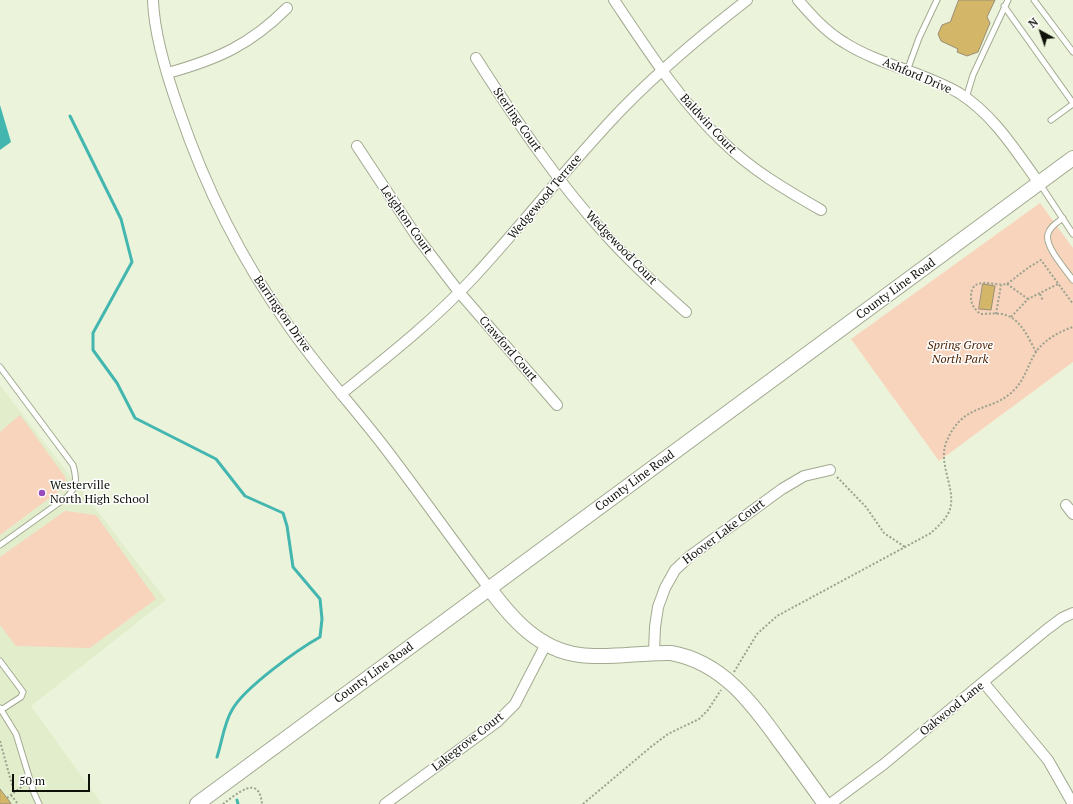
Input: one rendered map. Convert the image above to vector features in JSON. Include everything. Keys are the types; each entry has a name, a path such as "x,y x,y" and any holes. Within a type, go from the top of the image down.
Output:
{"main road":[{"name":"County Line Road","path":"197,804 1073,158"},
{"path":"489,588 514,620 546,644 561,650 579,655 654,652 682,655 703,663 728,681 754,706 825,804"}],"street":[{"name":"Barrington Drive","path":"152,0 168,73 195,155 217,205 235,240 280,314 383,445 489,588"},
{"name":"Baldwin Court","path":"614,0 662,70 700,118 723,143 763,176 821,210"},
{"name":"Wedgewood Terrace","path":"342,394 413,335 459,292 511,237 623,108 662,70 709,29 747,0"},
{"name":"Ashford Drive","path":"798,0 827,31 845,44 938,83 966,98 995,123 1039,183"},
{"path":"168,73 204,63 229,52 264,28 287,8"},
{"name":"Sterling Court","path":"476,58 529,138 561,180"},
{"name":"Leighton Court","path":"357,146 417,237 459,292"},
{"name":"Wedgewood Court","path":"561,180 619,248 686,312"},
{"name":"Crawford Court","path":"459,292 557,405"},
{"name":"Hoover Lake Court","path":"654,652 654,627 658,607 664,588 675,570 690,556 782,489 804,476 830,470"},
{"path":"1066,505 1073,514"},
{"name":"Oakwood Lane","path":"830,804 884,764 984,683 1046,630 1062,618 1073,613"},
{"name":"Lakegrove Court","path":"386,804 498,722 511,708 525,688 546,644"},
{"path":"984,683 1048,760 1073,804"}],"lane":[{"path":"907,71 918,38 937,0"},
{"path":"966,98 973,75 1008,0"},
{"path":"1034,0 1073,52"},
{"path":"1004,6 1073,104 1051,120"},
{"path":"1039,183 1064,218 1073,234"},
{"path":"1064,218 1052,226 1048,234 1048,245 1073,280"},
{"path":"0,367 73,465 76,477 73,491 67,497 0,545"},
{"path":"0,661 23,692 21,697 1,709 16,734 30,781 39,804"}],"path":[{"path":"1036,352 1022,327 1010,317 996,314 980,314 974,309 971,295 974,287 980,283 989,282 1001,285 1007,284 1029,267 1041,260 1073,304"},
{"path":"1007,284 1028,299"},
{"path":"1010,317 1028,299 1058,284"},
{"path":"996,314 1001,285"},
{"path":"1040,294 1043,301"},
{"path":"583,804 652,746 668,734 698,719 708,710 758,634 777,616 931,533 943,521 950,510 950,488 944,461 945,445 956,423 972,411 1004,398 1015,390 1036,352 1046,341 1073,327"},
{"path":"830,470 866,507 884,533 905,547"},
{"path":"0,741 14,792"},
{"path":"7,798 30,781"},
{"path":"224,804 245,788 250,787 255,788 259,793 262,804"},
{"path":"11,795 18,804"}],"shaded area":[{"name":"Westerville North High School","path":"0,385 166,600 31,706 102,804 0,804"}],"green space":[{"name":"Spring Grove North Park","path":"1040,203 1073,248 1073,362 939,461 851,339"},
{"path":"20,415 66,478 63,488 0,535 0,432"},
{"path":"65,511 96,515 156,599 90,648 16,646 0,625 0,557"}],"water":[{"path":"0,105 11,142 0,150"}],"building":[{"path":"959,0 995,0 987,17 990,23 978,52 967,56 957,52 958,49 941,41 938,34 942,25 950,22"},
{"path":"983,284 995,286 991,310 979,309"},
{"path":"0,789 10,802 11,804 0,804"}],"waterway":[{"path":"70,116 121,219 132,262 93,333 93,350 117,383 135,418 216,459 245,496 283,513 287,526 293,567 320,599 322,619 320,637 272,670 238,701 229,715 217,757"},
{"path":"237,800 238,804"}],"place":[{"name":"Westerville North High School","path":"42,493"}]}
